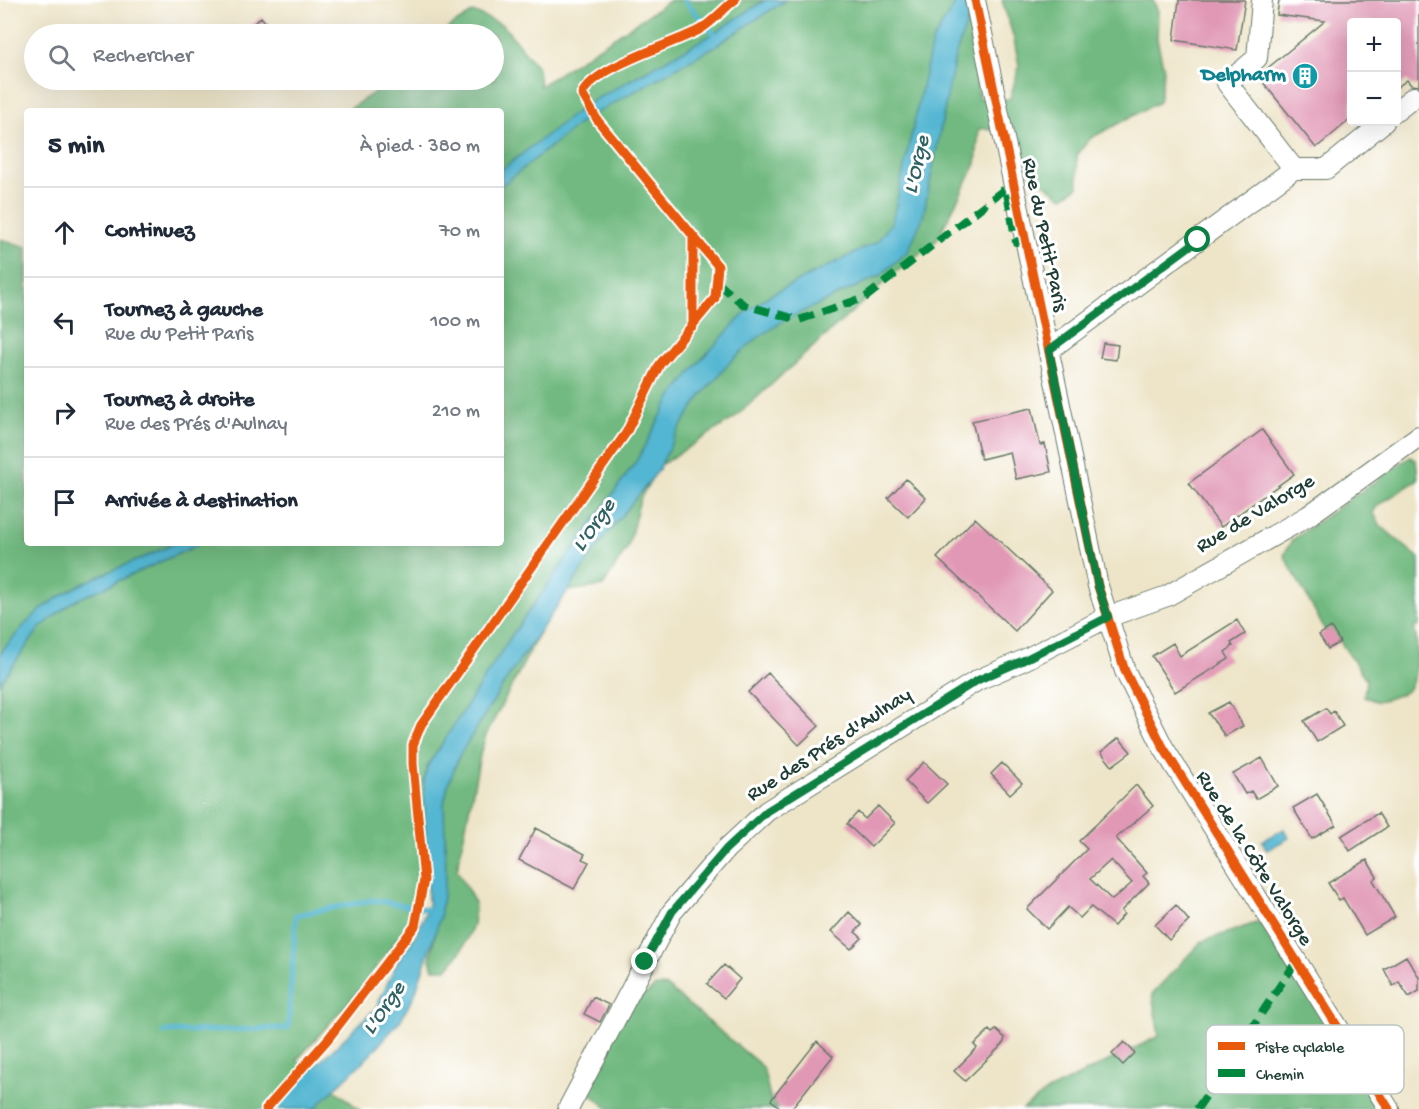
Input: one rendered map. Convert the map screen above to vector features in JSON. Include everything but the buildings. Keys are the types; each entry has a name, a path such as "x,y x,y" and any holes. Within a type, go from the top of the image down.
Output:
{"street":[{"path":"1262,0 1257,58 1227,82 1294,169"},
{"name":"Rue du Petit Paris","path":"975,1 1098,586 1108,617"},
{"path":"1401,107 1414,97"},
{"path":"1049,350 1294,169 1326,168 1379,126"},
{"name":"Rue de Valorge","path":"1108,617 1167,596 1308,516 1419,436"},
{"name":"Rue des Prés d'Aulnay","path":"568,1109 672,912 726,849 761,817 978,680 1024,660 1108,617"},
{"name":"Rue de la Côte Valorge","path":"1108,617 1135,694 1174,766 1336,1025"},
{"name":"Rue de la Côte Valorge","path":"1380,1094 1389,1109"}],"green space":[{"path":"671,0 963,0 967,7 979,99 1010,99 1019,66 1014,39 1002,0 1153,0 1158,11 1157,39 1164,70 1159,102 1091,138 1077,154 1078,187 1063,197 1014,162 997,131 979,128 976,164 936,241 895,273 733,419 659,466 640,499 628,547 603,586 561,592 486,735 481,751 457,870 475,903 473,926 461,951 447,969 433,969 430,960 440,908 430,889 417,885 408,924 360,989 297,1060 359,1109 0,1109 0,239 24,246 24,546 504,546 504,108 351,108 378,90 504,90 504,26 538,68 540,86"},
{"path":"473,12 501,24 454,24"},
{"path":"1410,457 1416,460 1418,480 1378,505 1373,512 1381,526 1419,558 1419,627 1414,627 1417,643 1416,668 1408,690 1377,702 1364,696 1366,679 1339,640 1328,636 1284,555 1292,540"},
{"path":"1259,922 1292,966 1329,1025 1206,1025 1206,1094 1372,1094 1381,1109 1023,1109 1046,1092 1159,1036 1152,994 1201,942"},
{"path":"656,986 666,986 763,1067 770,1097 779,1109 609,1109 586,1090 628,1008"}],"water":[{"path":"765,0 786,0 717,45 585,119 504,184 504,168 587,104 714,33"},
{"name":"L'Orge","path":"957,0 972,0 973,5 955,57 923,217 908,251 881,275 783,321 756,339 731,361 701,396 677,432 658,471 606,535 505,682 459,756 448,785 444,804 446,874 440,918 415,994 400,1021 370,1055 314,1109 271,1109 375,1009 398,961 417,933 428,906 424,782 427,767 514,632 637,460 670,399 699,362 745,313 770,295 877,242 892,222 932,42"},
{"path":"168,546 195,546 72,602 40,628 0,683 2,651 31,618 49,603 69,591"},
{"path":"1284,829 1289,838 1267,850 1262,841"}],"waterway":[{"path":"684,0 717,37"},
{"path":"163,1032 288,1028 296,915 373,900 431,910"}],"marked path":[{"path":"718,283 744,305 799,320 866,297 1006,188 1016,242 1025,238"},
{"path":"1254,1025 1296,962"},
{"path":"1197,1109 1207,1094"}],"cycle path":[{"path":"266,1109 328,1039 415,926 424,880 413,764 413,745 421,725 626,433 660,364 715,298 718,266 598,121 582,94 589,84 617,66 704,27 735,0"},
{"path":"975,0 1098,586 1125,671 1163,747 1337,1025"},
{"path":"693,236 693,326"},
{"path":"1380,1094 1389,1109"}],"place":[{"name":"Delpharm","path":"1305,76"}],"route":[{"path":"645,962 672,912 726,849 767,811 978,680 1024,660 1108,617 1098,586 1049,350 1198,240"}]}
